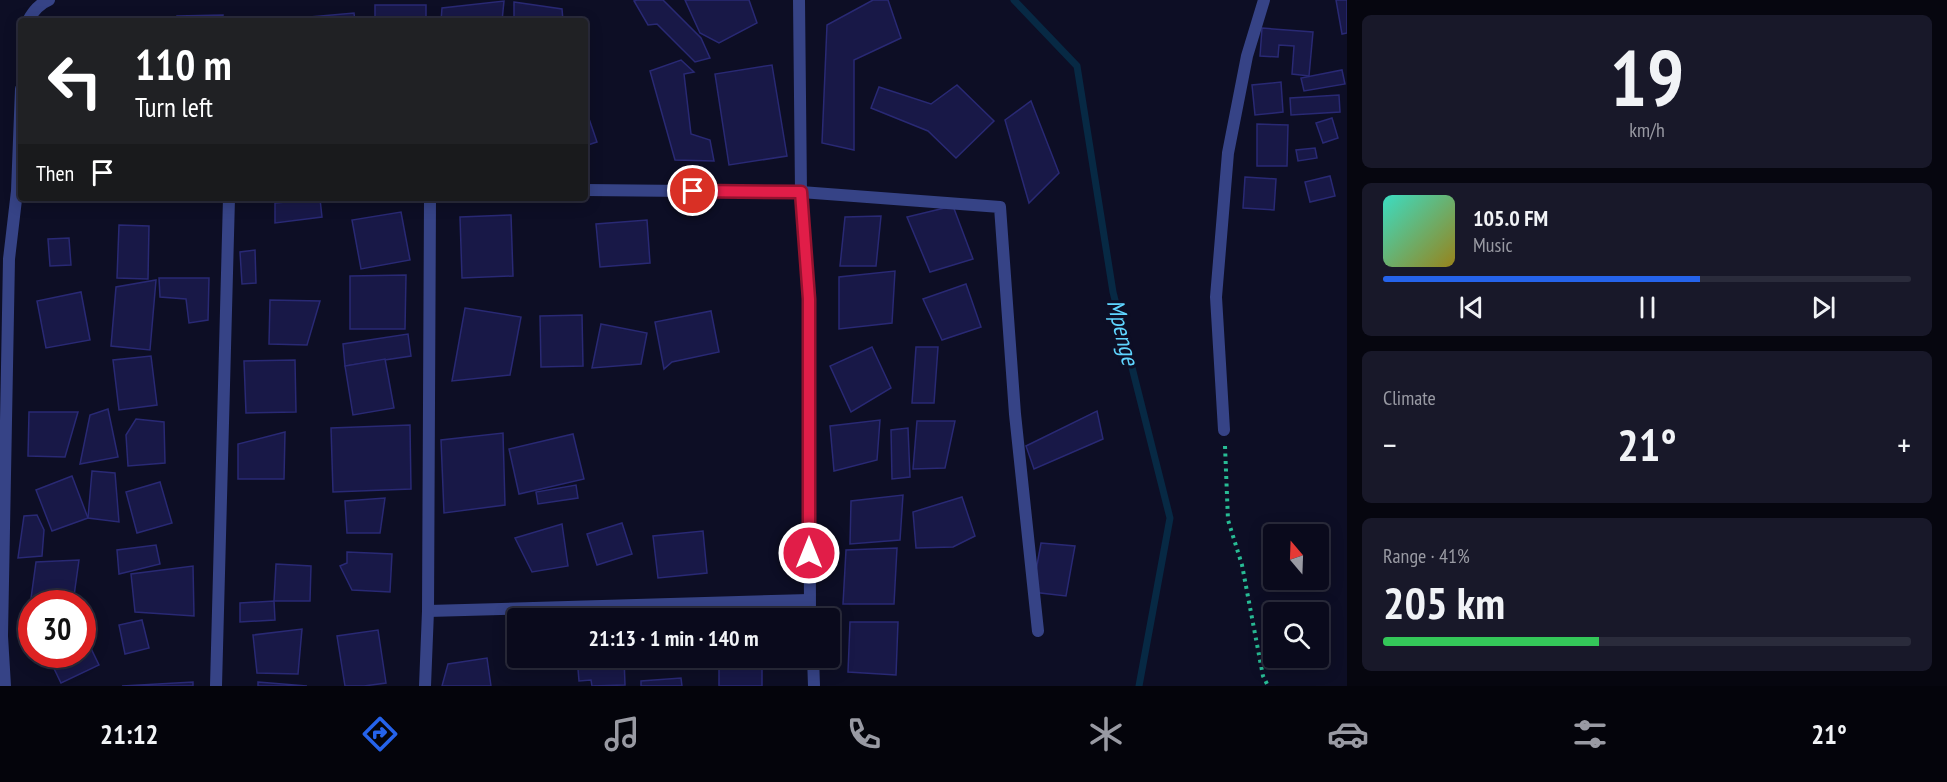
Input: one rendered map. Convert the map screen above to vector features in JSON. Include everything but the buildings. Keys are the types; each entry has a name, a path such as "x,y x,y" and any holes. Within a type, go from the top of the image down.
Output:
{"street":[{"path":"30,18 43,2 49,0"},
{"path":"799,0 801,192 809,299 809,608"},
{"path":"1224,430 1216,297 1228,153 1247,56 1264,0"},
{"path":"588,190 801,192 1000,207 1015,414 1038,631"},
{"path":"5,686 2,636 3,412 9,259 18,198"},
{"path":"216,686 229,201"},
{"path":"425,686 428,611 430,201"},
{"path":"428,611 809,600"},
{"path":"813,668 814,686"}],"path":[{"path":"1224,430 1228,520 1242,565 1263,676 1268,686"}],"waterway":[{"name":"Mpenge","path":"1014,0 1077,66 1113,292 1170,518 1139,686"}],"route":[{"path":"693,191 801,192 809,299 809,553"}]}
